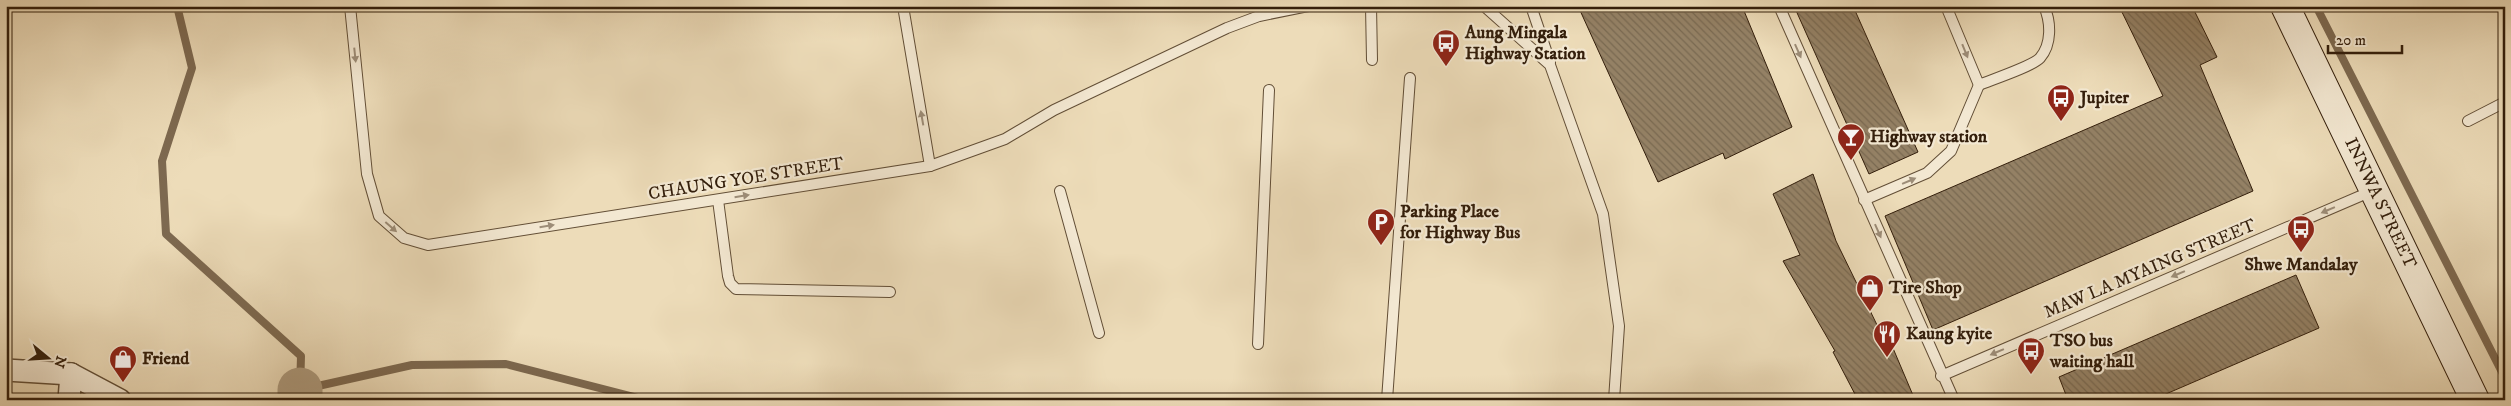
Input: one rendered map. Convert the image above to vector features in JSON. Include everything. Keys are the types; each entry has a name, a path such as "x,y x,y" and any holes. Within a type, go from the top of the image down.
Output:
{"street":[{"name":"INNWA STREET","path":"2285,6 2372,191 2475,400"},
{"path":"6,370 71,374 120,400"},
{"path":"69,400 71,374"}],"lane":[{"name":"CHAUNG YOE STREET","path":"350,6 367,174 378,216 404,238 428,245 930,166 1006,139 1054,110 1227,28 1259,16 1308,6"},
{"path":"903,6 930,166"},
{"path":"1372,6 1372,60"},
{"path":"1484,6 1550,65"},
{"path":"1532,6 1550,65 1603,214 1619,326 1614,400"},
{"path":"1778,6 1941,376 1954,400"},
{"path":"1946,6 1979,85"},
{"path":"1864,200 1927,173 1951,151 1979,85 2039,60 2047,47 2049,18 2044,6"},
{"path":"1387,400 1410,78"},
{"path":"1258,344 1269,90"},
{"path":"2468,120 2505,102"},
{"path":"1060,191 1099,333"},
{"name":"MAW LA MYAING STREET","path":"1941,376 2372,191"},
{"path":"718,200 728,276 730,283 736,289 890,292"}],"building":[{"path":"1578,6 1742,6 1792,127 1725,159 1723,153 1658,182"},
{"path":"1794,6 1853,6 1918,152 1869,174"},
{"path":"2119,6 2192,6 2217,57 2200,65 2253,191 1933,330 1885,216 2163,96"},
{"path":"1813,174 1836,241 1879,329 1884,327 1915,400 1858,400 1833,352 1835,351 1783,261 1800,255 1773,194"},
{"path":"2296,275 2319,328 2152,400 2068,400 2059,377"}],"waterway":[{"path":"177,6 192,68 162,161 166,234 301,356 300,390 412,365 506,364 646,400"},
{"path":"2316,6 2505,378"},
{"path":"300,390 300,400"}],"place":[{"name":"Aung Mingala Highway Station","path":"1446,67"},
{"name":"Jupiter","path":"2061,122"},
{"name":"Highway station","path":"1851,161"},
{"name":"Parking Place for Highway Bus","path":"1381,246"},
{"name":"Shwe Mandalay","path":"2301,253"},
{"name":"Tire Shop","path":"1870,312"},
{"name":"Kaung kyite","path":"1887,358"},
{"name":"TSO bus waiting hall","path":"2031,375"},
{"name":"Friend","path":"123,383"}]}
